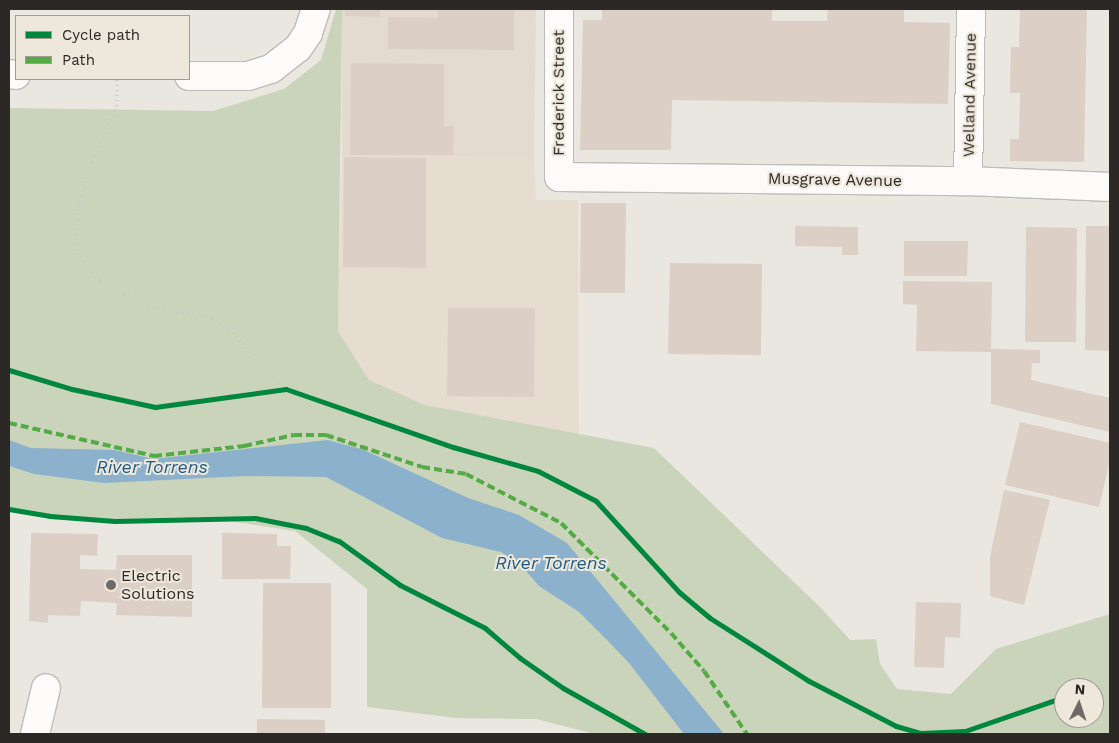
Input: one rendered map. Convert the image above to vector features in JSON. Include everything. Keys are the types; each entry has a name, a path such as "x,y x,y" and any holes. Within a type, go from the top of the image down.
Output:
{"street":[{"path":"190,76 248,76 271,69 301,44 316,9"},
{"name":"Frederick Street","path":"559,9 559,177"},
{"name":"Welland Avenue","path":"968,181 971,9"},
{"name":"Musgrave Avenue","path":"559,177 968,181 1110,187"},
{"path":"35,734 46,688"}],"path":[{"path":"117,80 116,106 92,162 79,204 76,253 101,281 148,306 206,315 229,329 286,389"},
{"path":"277,390 286,389 296,392"}],"shaded area":[{"path":"342,9 536,9 534,157 342,156"},
{"path":"342,156 534,157 536,200 578,200 579,437 425,405 369,380 338,331"}],"green space":[{"path":"336,9 342,9 338,331 369,380 425,405 654,448 821,608 850,640 876,639 880,664 897,689 951,694 996,649 1110,614 1110,734 595,734 536,719 456,718 367,707 367,589 295,531 224,520 66,520 9,512 9,108 213,111 284,89 321,60"}],"water":[{"name":"River Torrens","path":"9,440 31,448 115,450 153,459 328,440 364,450 468,498 519,515 567,543 724,734 684,734 629,663 579,612 539,586 521,565 501,552 442,538 326,477 246,476 104,483 34,474 9,466"}],"building":[{"path":"345,9 380,9 380,17 345,16"},
{"path":"438,9 514,9 514,50 388,49 388,17 438,18"},
{"path":"602,9 772,9 772,21 827,21 828,9 904,9 904,22 950,23 948,104 672,100 671,150 580,150 583,20 602,20"},
{"path":"1020,9 1087,9 1084,162 1010,161 1010,139 1019,139 1020,93 1010,93 1011,47 1019,47"},
{"path":"351,63 444,64 444,126 454,126 453,155 350,155"},
{"path":"344,157 426,158 426,268 343,267"},
{"path":"581,203 626,203 625,293 580,293"},
{"path":"795,226 858,227 858,255 842,255 842,247 795,246"},
{"path":"1086,226 1110,226 1110,351 1085,350"},
{"path":"1026,227 1077,228 1076,342 1025,342"},
{"path":"904,241 968,241 967,276 904,276"},
{"path":"670,263 762,264 761,355 668,354"},
{"path":"903,281 992,282 991,349 1040,350 1040,363 1032,363 1031,380 1110,398 1110,432 991,404 991,352 916,351 917,305 903,304"},
{"path":"448,308 535,308 534,397 447,396"},
{"path":"1020,422 1110,443 1110,460 1099,507 1005,485"},
{"path":"1004,490 1050,500 1024,605 990,596 990,557"},
{"name":"Electric Solutions","path":"31,533 98,534 97,556 80,555 80,569 116,570 117,555 192,555 192,617 116,615 117,603 81,601 80,616 48,615 48,623 29,621"},
{"path":"222,533 277,534 277,546 291,546 290,579 222,579"},
{"path":"263,583 331,583 331,708 262,708"},
{"path":"916,602 961,603 960,638 945,637 944,668 914,667"},
{"path":"257,719 325,720 325,734 257,734"}],"marked path":[{"path":"9,423 154,456 244,446 294,435 326,435 422,467 466,474 561,523 671,633 704,671 747,734"}],"cycle path":[{"path":"9,370 72,389 155,407 286,389 453,447 538,471 596,501 679,592 710,618 809,681 896,726 921,733 965,731 1054,700"},
{"path":"9,509 50,516 115,521 255,518 306,528 339,541 400,585 485,628 520,658 563,688 645,734"}],"place":[{"name":"Electric Solutions","path":"111,585"}]}
